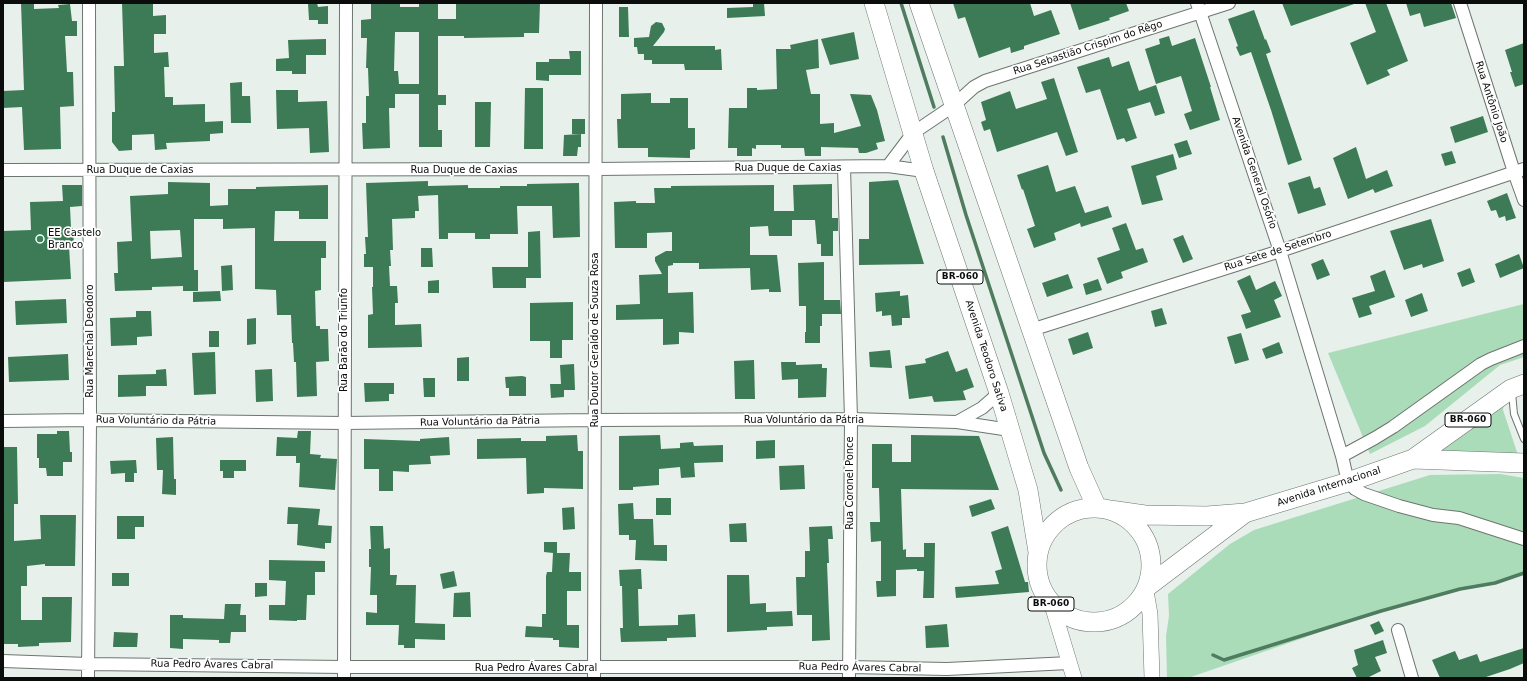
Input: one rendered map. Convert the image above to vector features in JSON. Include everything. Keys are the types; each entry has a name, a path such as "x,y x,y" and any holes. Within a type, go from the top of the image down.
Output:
{"main road":[{"name":"Avenida Teodoro Sativa","path":"874,3 924,171 999,393 1028,490 1038,552"},
{"path":"919,3 953,106 1079,468 1104,509"},
{"name":"Avenida Internacional","path":"1104,509 1152,515 1207,516 1245,513 1348,482 1413,459 1518,387"},
{"name":"Avenida Internacional","path":"1413,459 1524,463"},
{"name":"BR-060","path":"1080,509 1104,509 1125,516 1137,527 1146,540 1151,556 1152,572 1147,589 1137,604 1124,614 1102,622 1095,623 1079,621 1064,615 1052,605 1044,594 1038,580 1036,566 1038,552 1044,537 1053,525 1066,515 1080,509"},
{"name":"Avenida Internacional","path":"1147,589 1245,513"}],"street":[{"name":"Rua Marechal Deodoro","path":"88,678 90,420 89,3"},
{"name":"Rua Barão do Triunfo","path":"344,672 344,170 346,3"},
{"name":"Rua Doutor Geraldo de Souza Rosa","path":"594,673 596,3"},
{"name":"Rua Sebastião Crispim do Rêgo","path":"888,166 913,133 953,106 974,87 985,81 1198,8 1229,3"},
{"name":"Rua Antônio João","path":"1460,3 1519,170 1524,200"},
{"name":"Avenida General Osório","path":"1198,8 1280,251 1342,456 1348,482"},
{"name":"Rua Duque de Caxias","path":"3,170 596,169 888,166 924,171"},
{"name":"Rua Coronel Ponce","path":"844,167 850,419 849,673"},
{"name":"Rua Sete de Setembro","path":"1031,330 1280,251 1519,170"},
{"path":"1342,456 1393,427 1480,364 1491,358 1524,346"},
{"path":"957,422 982,408 999,393"},
{"name":"Rua Voluntário da Pátria","path":"3,421 90,420 344,423 850,419 957,422 1010,430"},
{"path":"1348,482 1355,489 1364,494 1399,506 1434,515 1459,518 1524,539"},
{"path":"1147,589 1150,614 1152,678"},
{"path":"1052,605 1074,678"},
{"path":"1398,630 1412,678"},
{"name":"Rua Pedro Ávares Cabral","path":"3,661 344,672 947,674 1002,673 1069,663"}],"lane":[{"path":"1518,387 1514,414 1524,439"}],"green space":[{"path":"1524,304 1524,357 1500,365 1425,426 1370,454 1328,353"},
{"path":"1504,401 1503,410 1517,452 1521,458 1440,452"},
{"path":"1500,474 1524,478 1524,573 1495,583 1460,589 1381,611 1191,677 1167,678 1166,636 1169,616 1168,594 1230,544 1254,530 1430,475"}],"building":[{"path":"21,3 34,3 34,9 59,8 58,5 70,4 72,21 77,21 77,36 65,36 67,72 73,72 74,106 60,107 61,149 24,150 22,107 3,108 3,91 24,90"},
{"path":"122,3 153,3 153,16 166,15 166,34 154,34 154,53 168,52 169,67 164,67 165,97 173,97 173,105 205,104 205,122 223,121 223,133 210,134 210,141 166,143 167,149 155,150 154,134 132,135 132,150 119,151 112,142 112,112 115,112 114,66 124,66"},
{"path":"308,3 317,3 318,7 328,6 328,24 318,24 318,20 309,20"},
{"path":"371,3 400,3 400,7 419,7 419,3 438,3 438,19 456,19 456,3 540,3 539,33 524,33 524,37 464,38 464,36 438,36 438,95 446,95 446,105 438,105 438,130 442,130 442,147 419,147 419,94 395,94 395,108 389,108 390,148 363,149 362,123 366,123 366,96 369,96 368,68 366,68 367,38 361,38 361,20 371,19","holes":["395,32 419,32 419,84 399,84 398,71 394,71"]},
{"path":"753,3 764,3 765,16 727,18 727,8 753,7"},
{"path":"953,3 1030,3 1034,16 1051,10 1060,34 1024,46 1024,49 1011,53 1010,47 979,58 965,17 958,19"},
{"path":"1070,3 1126,3 1129,11 1109,18 1110,20 1079,30"},
{"path":"1282,3 1354,3 1354,4 1291,26"},
{"path":"1365,3 1386,3 1408,61 1387,70 1390,75 1367,85 1350,43 1376,32"},
{"path":"1406,3 1451,3 1456,18 1424,27 1420,13 1410,16"},
{"path":"619,7 628,7 629,37 619,37"},
{"path":"1254,10 1271,52 1266,54 1302,160 1288,165 1251,52 1240,56 1228,19"},
{"path":"656,22 662,23 665,29 653,46 715,46 715,50 721,49 722,70 685,70 684,64 652,64 652,60 644,60 644,54 638,54 637,47 634,47 634,38 649,37 651,26"},
{"path":"854,32 859,59 830,65 821,39"},
{"path":"1169,36 1172,46 1195,38 1220,120 1190,130 1184,114 1192,111 1181,76 1156,84 1145,49 1160,44 1159,39"},
{"path":"326,39 326,55 306,55 306,74 292,74 292,71 276,71 276,59 289,58 288,40"},
{"path":"818,39 819,68 806,70 811,94 820,94 820,124 834,123 834,133 861,126 850,94 871,95 877,110 885,141 876,143 878,149 866,153 859,153 858,148 821,147 821,156 805,156 804,148 781,148 781,145 756,145 756,149 752,148 752,156 737,156 737,148 728,148 729,108 747,108 747,88 757,88 757,90 777,89 776,49 791,49 790,45"},
{"path":"1524,43 1524,84 1515,87 1505,50"},
{"path":"569,51 581,51 581,75 549,75 549,81 536,80 536,62 549,62 549,59 570,59"},
{"path":"1109,57 1112,67 1129,61 1139,91 1156,85 1165,113 1155,116 1150,102 1127,109 1137,138 1126,142 1124,138 1117,140 1100,89 1086,93 1077,67"},
{"path":"1054,78 1078,152 1066,156 1057,132 997,152 990,129 984,131 981,122 986,120 981,102 1010,91 1016,109 1047,99 1041,82"},
{"path":"242,82 242,96 250,96 251,123 231,123 230,83"},
{"path":"525,88 543,88 543,149 524,149"},
{"path":"276,90 298,90 298,102 327,101 329,152 310,153 309,128 277,129"},
{"path":"651,93 651,103 670,103 670,98 688,98 688,128 695,128 695,149 690,150 690,158 648,157 648,148 618,148 617,119 621,119 621,94"},
{"path":"475,102 491,102 490,147 475,147"},
{"path":"1483,116 1488,132 1455,143 1450,127"},
{"path":"572,119 585,119 585,134 572,134"},
{"path":"581,134 581,147 578,147 577,156 563,156 564,135"},
{"path":"1187,140 1192,154 1179,158 1174,144"},
{"path":"1356,147 1366,179 1387,170 1393,186 1375,193 1373,189 1348,199 1333,158"},
{"path":"1452,151 1456,163 1445,166 1441,154"},
{"path":"1173,154 1177,169 1156,176 1163,200 1142,205 1131,166"},
{"path":"1048,165 1056,192 1075,186 1085,213 1108,206 1112,217 1081,227 1080,223 1054,233 1056,240 1034,248 1027,229 1035,226 1017,175"},
{"path":"1310,176 1314,189 1320,187 1326,205 1298,214 1288,183"},
{"path":"898,180 924,264 859,265 859,239 869,239 869,182"},
{"path":"428,181 428,186 468,185 468,188 500,188 500,186 527,186 527,184 579,183 580,237 553,238 552,206 517,206 518,234 490,234 490,239 475,239 475,233 448,233 448,239 439,239 438,195 418,196 419,211 415,211 415,218 392,219 393,250 390,250 391,266 389,266 390,286 397,286 398,303 395,303 395,325 421,324 422,347 368,348 368,315 373,314 373,267 364,267 364,254 366,254 365,237 368,237 366,183"},
{"path":"168,182 210,183 210,206 228,205 228,189 328,185 328,219 299,219 299,211 275,211 274,241 326,241 326,258 321,258 321,290 315,291 316,326 320,326 320,329 328,329 329,361 316,362 317,396 297,397 296,362 294,362 291,315 277,315 276,290 255,289 255,228 223,229 223,219 194,219 194,270 198,270 198,291 183,291 183,286 152,287 152,290 115,291 114,273 118,273 117,242 132,241 130,196 168,194","holes":["180,230 182,257 151,259 150,231"]},
{"path":"832,184 832,218 838,218 838,231 833,231 833,256 821,256 821,244 817,244 815,220 792,220 792,236 769,236 768,226 750,227 750,255 777,255 781,292 769,292 769,289 751,290 750,268 699,269 699,263 673,263 673,265 668,266 668,293 693,292 694,333 679,332 679,344 663,345 663,319 616,320 616,305 640,304 639,275 662,274 655,261 655,257 666,251 672,251 672,232 647,233 647,248 615,248 614,202 636,201 636,203 655,203 654,188 671,188 671,186 774,185 774,211 794,211 793,185"},
{"path":"62,185 82,185 82,206 70,207 74,246 69,246 71,279 3,282 3,231 31,230 30,202 63,201"},
{"path":"1507,193 1516,218 1506,221 1505,216 1499,218 1496,210 1491,211 1487,201"},
{"path":"1431,219 1444,261 1423,268 1422,264 1404,270 1390,231"},
{"path":"1126,223 1136,250 1143,248 1148,262 1121,272 1123,278 1107,284 1097,258 1120,250 1112,228"},
{"path":"540,231 541,278 526,278 526,288 493,288 492,267 528,267 528,232"},
{"path":"1183,235 1193,259 1183,263 1173,239"},
{"path":"421,248 432,248 433,267 421,267"},
{"path":"1519,254 1524,268 1500,278 1495,264"},
{"path":"1323,259 1330,275 1317,280 1311,264"},
{"path":"824,262 824,300 840,300 841,314 822,314 820,343 805,343 806,306 799,306 798,263"},
{"path":"232,265 233,290 222,291 221,266"},
{"path":"1470,268 1475,282 1462,287 1457,273"},
{"path":"1385,270 1395,297 1369,306 1372,314 1359,318 1352,298 1375,291 1370,276"},
{"path":"1068,274 1073,288 1047,297 1042,283"},
{"path":"1250,275 1256,290 1275,281 1282,296 1274,300 1281,317 1246,329 1241,315 1251,312 1237,281"},
{"path":"1098,279 1102,290 1086,295 1083,284"},
{"path":"439,280 439,293 428,293 428,281"},
{"path":"220,291 221,301 193,302 193,292"},
{"path":"900,291 900,296 908,295 910,318 902,318 902,325 892,326 891,315 882,316 882,311 876,312 875,293"},
{"path":"1422,293 1428,311 1411,317 1405,300"},
{"path":"66,299 67,323 16,325 15,301"},
{"path":"573,302 573,340 562,340 562,358 550,358 550,341 530,341 530,303"},
{"path":"1162,308 1167,324 1155,327 1151,311"},
{"path":"136,311 151,311 152,336 137,337 137,345 111,346 110,318 136,317"},
{"path":"256,318 256,344 247,345 247,319"},
{"path":"209,331 219,331 219,347 209,347"},
{"path":"1088,332 1093,348 1073,355 1068,339"},
{"path":"1241,333 1249,360 1235,364 1227,337"},
{"path":"1279,342 1283,353 1266,359 1262,349"},
{"path":"890,350 892,368 870,367 869,352"},
{"path":"948,351 956,372 967,368 974,387 963,391 966,400 934,402 932,396 909,399 905,366 926,363 925,359"},
{"path":"215,352 216,394 194,395 192,353"},
{"path":"68,354 69,380 9,382 8,357"},
{"path":"469,357 469,381 457,381 457,358"},
{"path":"754,360 755,399 735,399 734,361"},
{"path":"781,362 796,362 796,365 822,364 822,368 827,368 826,397 798,398 798,379 782,380"},
{"path":"574,364 575,390 564,390 564,397 551,398 550,384 561,384 560,365"},
{"path":"166,369 167,386 146,386 146,396 118,397 118,375 156,374 156,370"},
{"path":"272,369 273,401 256,402 255,370"},
{"path":"505,377 526,377 526,396 509,396 509,388 506,388"},
{"path":"423,378 435,378 435,397 424,397"},
{"path":"364,383 394,383 394,394 389,394 389,401 365,402"},
{"path":"57,431 69,431 72,462 63,462 63,476 47,476 46,468 39,468 39,458 37,458 37,434 57,434"},
{"path":"298,431 311,431 310,454 321,455 320,458 337,459 335,490 299,487 300,463 296,463 296,456 276,456 277,437 297,438"},
{"path":"577,435 578,451 583,451 583,489 544,488 544,493 527,494 526,458 477,459 477,439 521,438 521,441 546,441 546,436"},
{"path":"660,435 661,449 680,448 680,443 693,442 694,446 723,445 723,462 694,463 695,477 681,478 680,467 659,469 659,485 633,487 633,490 619,490 619,436"},
{"path":"911,435 979,436 999,490 901,489 903,550 906,549 906,557 924,557 924,543 935,543 934,598 923,598 924,571 917,571 917,569 896,570 896,596 877,597 876,581 881,581 881,541 871,542 870,522 880,522 879,488 872,488 872,444 892,444 892,462 911,462"},
{"path":"173,437 176,495 162,494 163,470 157,470 156,438"},
{"path":"449,437 450,455 430,456 431,464 409,465 409,472 393,471 393,491 379,491 379,469 364,469 364,439 420,441 420,439"},
{"path":"775,440 775,458 756,459 756,441"},
{"path":"3,447 17,447 18,504 14,504 14,541 41,539 40,515 76,515 75,566 45,566 45,564 27,566 27,586 21,586 21,620 42,620 42,597 72,597 71,642 39,643 39,646 18,647 18,644 3,644"},
{"path":"136,460 137,473 134,473 134,482 125,482 125,473 111,474 110,461"},
{"path":"220,460 246,460 246,471 234,471 234,478 223,478 223,471 220,471"},
{"path":"804,465 805,489 780,490 779,466"},
{"path":"656,498 671,498 671,515 656,515"},
{"path":"991,499 995,509 972,517 969,506"},
{"path":"633,503 634,519 653,519 654,545 667,545 667,561 635,560 636,540 629,540 629,535 619,535 618,504"},
{"path":"288,507 320,509 318,525 332,526 331,543 325,543 325,549 297,545 298,524 287,524"},
{"path":"574,507 575,529 563,530 562,508"},
{"path":"117,516 144,516 144,527 135,527 135,539 117,539"},
{"path":"746,523 747,542 730,542 729,524"},
{"path":"370,526 383,526 384,549 390,548 390,575 397,575 396,585 416,585 415,623 445,624 445,640 415,639 415,648 404,648 404,645 398,645 399,625 366,625 366,612 377,613 377,595 370,595"},
{"path":"832,526 833,539 828,539 829,563 827,563 830,640 812,641 812,615 797,615 796,577 805,577 805,551 810,551 809,527"},
{"path":"1008,526 1025,582 1028,582 1029,592 956,598 955,587 999,584 995,571 1002,569 991,532"},
{"path":"544,542 557,542 557,553 570,553 569,572 581,572 581,591 567,591 567,625 579,625 579,648 559,647 559,640 553,640 553,638 525,637 526,626 542,627 542,614 546,614 546,576 547,572 552,572 553,553 544,552"},
{"path":"269,560 325,561 325,572 315,572 315,595 307,595 306,620 269,620 269,605 285,605 286,581 269,580"},
{"path":"641,569 642,589 638,589 639,626 678,625 678,615 695,614 696,637 667,638 667,641 621,642 620,628 623,628 622,586 620,586 619,570"},
{"path":"454,571 457,586 443,589 440,574"},
{"path":"112,573 129,573 129,586 112,586"},
{"path":"727,575 749,575 750,604 766,603 766,612 792,611 793,626 767,627 767,630 727,632"},
{"path":"255,583 267,583 267,596 255,597"},
{"path":"470,592 471,617 453,617 454,593"},
{"path":"225,604 241,604 240,615 246,615 246,632 231,632 230,643 219,643 219,640 183,639 183,649 170,648 170,615 183,615 183,618 224,619"},
{"path":"1379,621 1384,631 1375,635 1370,625"},
{"path":"947,624 949,647 926,648 925,626"},
{"path":"114,632 138,633 137,647 113,647"},
{"path":"1383,640 1387,653 1375,657 1381,671 1367,678 1357,678 1352,668 1358,665 1354,650"},
{"path":"1524,648 1524,663 1483,678 1440,678 1432,660 1455,651 1459,660 1477,654 1480,662"}],"waterway":[{"path":"901,3 934,107"},
{"path":"943,137 966,215 1044,453 1061,490"},
{"path":"1213,655 1224,660 1381,611 1460,589 1495,583 1524,573"}],"place":[{"name":"EE Castelo Branco","path":"40,239"}]}
